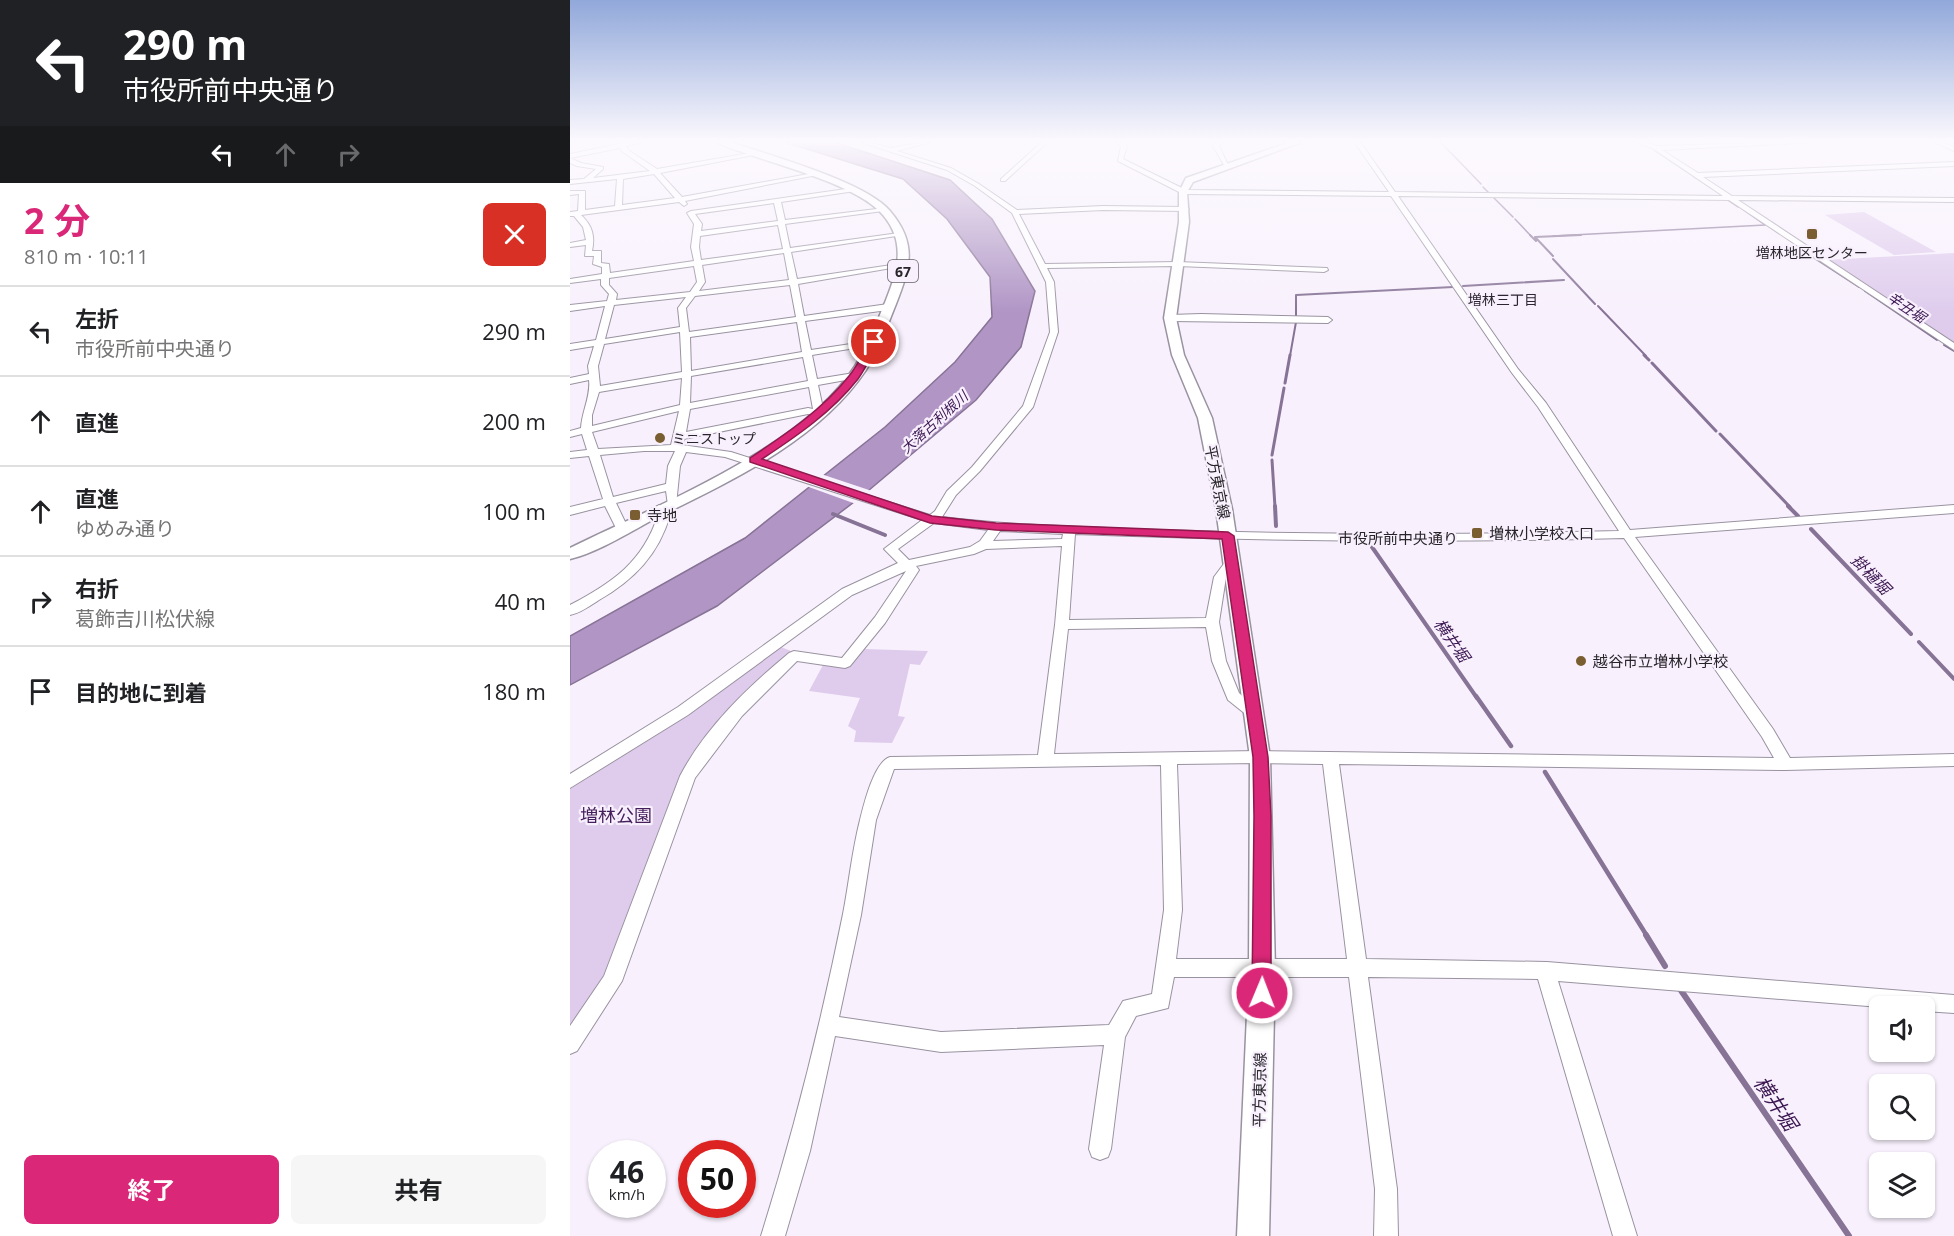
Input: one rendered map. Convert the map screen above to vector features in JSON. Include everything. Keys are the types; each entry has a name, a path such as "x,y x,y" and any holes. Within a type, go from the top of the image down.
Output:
{"main road":[{"name":"67","path":"570,554 754,460 819,413 854,376 874,342 905,266 905,252 898,234 883,209 865,198"},
{"name":"平方東京線","path":"1184,198 1185,209 1170,318 1178,355 1205,417 1228,536 1230,564 1260,757 1262,970 1253,1236"}],"street":[{"path":"576,214 581,198"},
{"path":"618,208 619,198"},
{"path":"576,214 691,198"},
{"path":"692,213 795,198"},
{"path":"570,1044 612,981 688,776 708,746 759,685 794,656 844,663 880,620 913,570 904,559 890,549 939,513 951,493 976,469 1028,407 1054,332 1050,282 1015,212 993,198"},
{"path":"1396,198 1515,371 1542,405 1627,534 1768,733 1785,764"},
{"path":"1703,198 1954,200"},
{"path":"1730,198 1954,347"},
{"path":"570,611 618,584 632,573 658,536 664,515 678,454 684,407 685,332 682,308 692,288 701,282 696,262 698,224 692,213 678,200"},
{"path":"681,436 808,411 819,413 777,200"},
{"path":"1015,212 1103,208 1185,209"},
{"path":"697,234 883,209"},
{"path":"576,214 586,224 591,242 588,254 598,253 597,264 606,266 605,285 613,298 598,344 593,376 595,390 586,415 586,430 591,452 609,501 622,528"},
{"path":"570,281 898,234"},
{"path":"570,244 591,242"},
{"path":"1041,266 1178,264 1324,270"},
{"path":"613,298 692,288 794,282 905,266"},
{"path":"570,308 677,285"},
{"path":"570,347 888,307"},
{"path":"1170,318 1328,320"},
{"path":"595,390 874,342"},
{"path":"570,381 593,376"},
{"path":"570,434 684,407 854,376"},
{"name":"市役所前中央通り","path":"570,455 679,448 754,460 930,519 1068,536 1418,539 1627,534 1954,509"},
{"path":"570,511 670,486"},
{"path":"570,782 683,711 848,591 906,564 966,553 982,545 991,537 996,527"},
{"path":"982,545 1068,536 1062,626 1045,760"},
{"path":"1230,564 1220,577 1212,622 1219,661 1233,696 1253,712"},
{"path":"1062,626 1212,622"},
{"path":"773,1236 800,1151 828,1025 868,820 885,768 890,763 1260,757 1785,764 1954,760"},
{"path":"1330,758 1359,967 1386,1189 1386,1236"},
{"path":"1100,1149 1115,1035 1130,1008 1161,1001 1173,909 1169,760"},
{"path":"1165,968 1262,970 1359,967 1545,971 1954,1004"},
{"path":"1545,971 1625,1236"},
{"path":"828,1025 941,1042 1115,1035"}],"green space":[{"path":"1864,212 1936,252 1894,255 1825,215"},
{"path":"1954,253 1954,344 1825,260"},
{"name":"増林公園","path":"781,647 791,651 755,683 703,741 679,777 601,982 570,1028 570,789 665,730"},
{"path":"865,649 928,651 920,665 910,664 898,716 905,717 892,743 854,742 856,731 848,726 860,698 809,691 823,665 849,666"}],"water":[{"name":"大落古利根川","path":"924,198 969,198 992,219 1035,291 1021,347 976,400 862,496 717,606 570,685 570,636 745,538 885,427 955,362 992,317 990,277 947,219"}],"pier":[{"path":"821,474 872,491 856,504 806,486"}],"waterway":[{"name":"掛樋堀","path":"1494,198 1513,217"},
{"name":"辛丑堀","path":"1729,201 1738,207"},
{"path":"1553,236 1765,225 1741,208"},
{"name":"掛樋堀","path":"1515,219 1531,236"},
{"path":"1553,256 1535,237 1581,235"},
{"name":"掛樋堀","path":"1531,236 1536,241"},
{"name":"辛丑堀","path":"1799,248 1859,287"},
{"name":"掛樋堀","path":"1553,259 1595,304"},
{"path":"1463,286 1564,280"},
{"path":"1296,318 1296,295 1453,287"},
{"name":"辛丑堀","path":"1865,291 1937,340"},
{"name":"掛樋堀","path":"1598,306 1646,356"},
{"path":"1290,356 1296,322"},
{"name":"辛丑堀","path":"1944,345 1954,351"},
{"path":"1285,383 1290,355"},
{"name":"掛樋堀","path":"1644,355 1649,360"},
{"name":"掛樋堀","path":"1652,363 1716,431"},
{"path":"1272,455 1284,388"},
{"name":"掛樋堀","path":"1720,434 1790,507"},
{"path":"1272,460 1275,507"},
{"path":"1275,506 1276,526"},
{"name":"掛樋堀","path":"1788,506 1798,516"},
{"path":"833,514 885,535"},
{"name":"掛樋堀","path":"1811,529 1911,634"},
{"name":"横井堀","path":"1372,547 1477,698"},
{"name":"掛樋堀","path":"1919,642 1954,679"},
{"name":"横井堀","path":"1476,696 1511,746"},
{"name":"横井堀","path":"1545,772 1647,936"},
{"name":"横井堀","path":"1646,935 1665,966"},
{"name":"横井堀","path":"1680,989 1849,1236"}],"place":[{"name":"増林地区センター","path":"1812,234"},
{"name":"ミニストップ","path":"660,438"},
{"name":"寺地","path":"635,515"},
{"name":"増林小学校入口","path":"1477,533"},
{"name":"越谷市立増林小学校","path":"1581,661"}],"district":[{"name":"増林三丁目","path":"1503,299"}],"route":[{"path":"874,342 860,369 828,405 799,430 754,460 930,519 996,527 1228,536 1233,587 1260,757 1263,816 1262,993"}]}
